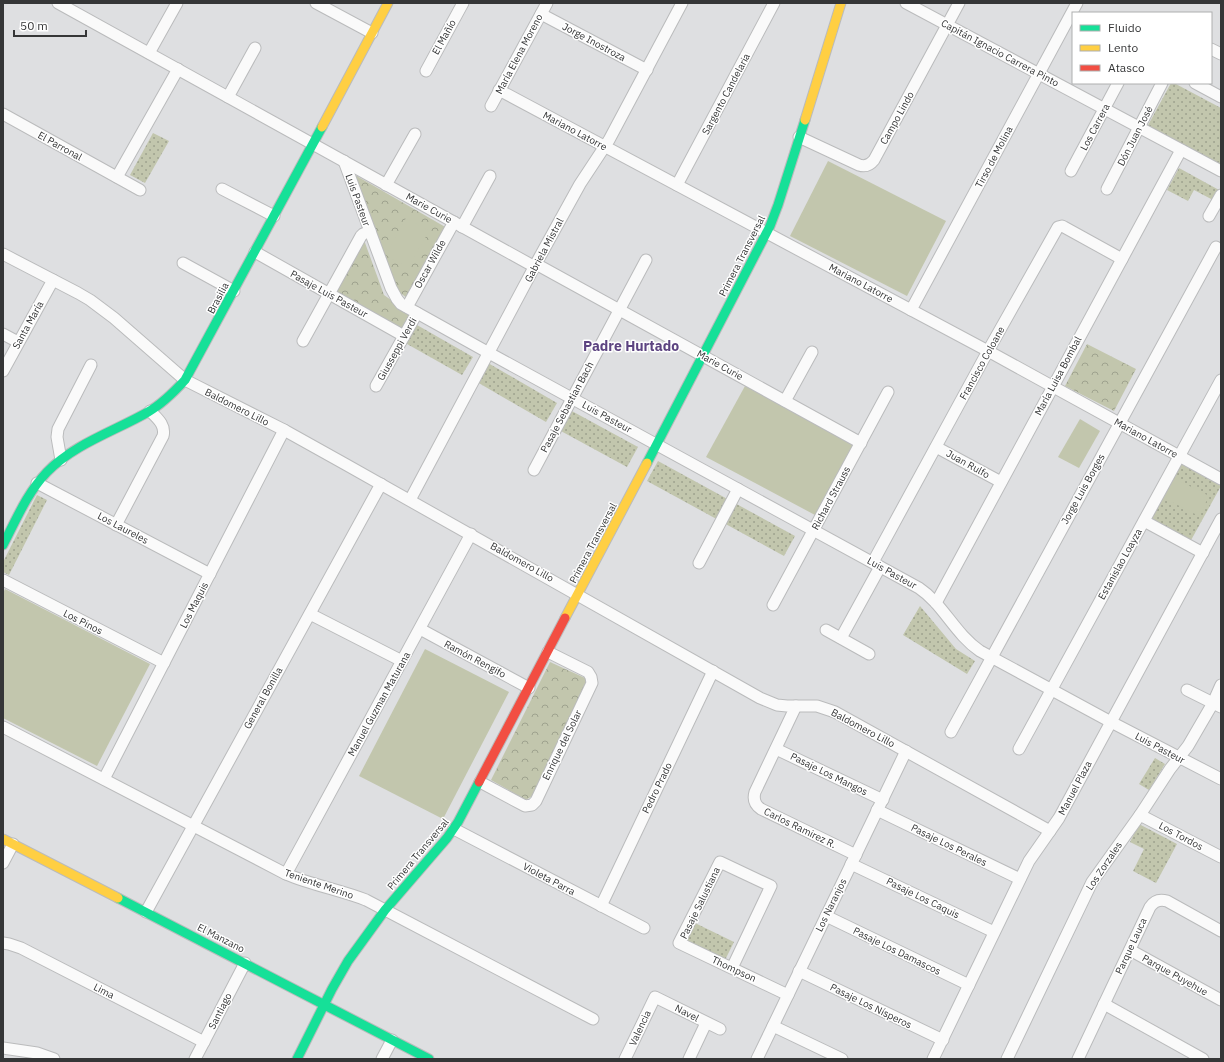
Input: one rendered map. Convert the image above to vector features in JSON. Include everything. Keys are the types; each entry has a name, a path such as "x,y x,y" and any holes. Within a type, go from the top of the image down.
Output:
{"main road":[{"name":"Brasilia","path":"3,545 28,497 37,483 47,472 61,460 86,444 150,411 173,393 185,380 388,3"},
{"name":"Primera Transversal","path":"297,1059 340,973 385,910 454,829 703,356 776,211 841,3"},
{"name":"El Manzano","path":"8,842 429,1059"}],"street":[{"name":"Luis Pasteur","path":"58,3 71,6 178,70 344,161 393,294 406,307 918,588 928,594 971,645 991,658 1221,779"},
{"path":"149,53 177,3"},
{"path":"316,3 372,33"},
{"name":"El Mañío","path":"426,71 463,3"},
{"name":"María Elena Moreno","path":"491,106 546,3"},
{"name":"Gabriela Mistral","path":"410,500 580,184 605,147 682,3"},
{"name":"Sargento Candelaria","path":"677,185 774,3"},
{"name":"Capitán Ignacio Carrera Pinto","path":"906,3 1221,171"},
{"name":"Campo Lindo","path":"799,138 859,165 865,166 870,164 874,160 959,3"},
{"name":"Tirso de Molina","path":"1072,12 1077,3"},
{"name":"Tirso de Molina","path":"911,310 1072,12"},
{"name":"Jorge Inostroza","path":"541,14 647,70"},
{"path":"228,97 255,48"},
{"path":"1212,50 1221,54"},
{"path":"117,178 178,70"},
{"name":"Los Carrera","path":"1071,171 1117,84"},
{"name":"Dón Juan José","path":"1107,189 1161,84"},
{"path":"1197,84 1221,97"},
{"name":"Mariano Latorre","path":"499,90 1053,386 1221,479"},
{"name":"El Parronal","path":"3,114 140,190"},
{"path":"386,185 415,134"},
{"name":"María Luisa Bombal","path":"936,603 1181,150"},
{"name":"Marie Curie","path":"344,161 458,224 619,309 861,443"},
{"name":"Oscar Wilde","path":"406,307 490,176"},
{"path":"222,189 274,216"},
{"path":"1210,216 1221,195"},
{"name":"Francisco Coloane","path":"841,638 936,446 1058,227 1064,227 1122,259"},
{"path":"303,341 361,236 370,231"},
{"name":"Jorge Luis Borges","path":"951,732 1216,247"},
{"name":"Pasaje Luis Pasteur","path":"255,252 404,336"},
{"name":"Baldomero Lillo","path":"3,254 78,292 102,308 185,380 284,430 769,702 787,706 810,705 829,709 1050,831"},
{"name":"Pasaje Sebastian Bach","path":"534,470 646,260"},
{"path":"183,263 234,291"},
{"name":"Santa María","path":"3,371 52,280"},
{"name":"Giusseppi Verdi","path":"376,386 417,313"},
{"path":"3,334 18,342"},
{"path":"785,401 812,352"},
{"path":"61,460 57,437 58,428 90,365"},
{"name":"Estanislao Loayza","path":"1019,749 1221,380"},
{"name":"Richard Strauss","path":"773,605 888,392"},
{"path":"116,525 163,436 163,427 150,411"},
{"name":"Los Maquis","path":"104,779 284,430"},
{"name":"Juan Rulfo","path":"936,446 1001,482"},
{"name":"Los Laureles","path":"37,483 210,574"},
{"name":"General Bonilla","path":"146,912 381,484"},
{"path":"699,563 738,489"},
{"name":"Manuel Plaza","path":"934,1059 1020,879 1035,852 1066,805 1221,519"},
{"path":"1144,521 1203,552"},
{"name":"Manuel Guzman Maturana","path":"286,874 471,534"},
{"name":"Los Pinos","path":"3,580 164,663"},
{"path":"310,614 402,661"},
{"name":"Ramón Rengifo","path":"420,629 529,688"},
{"path":"826,630 869,654"},
{"name":"Enrique del Solar","path":"480,782 524,806 532,805 536,801 592,683 588,672 548,652"},
{"name":"Pedro Prado","path":"601,906 713,671"},
{"name":"Los Zorzales","path":"1007,1059 1090,886 1217,705 1221,685"},
{"path":"1187,690 1217,705"},
{"name":"Carlos Ramirez R.","path":"796,706 755,792 754,799 756,805 854,859"},
{"name":"Teniente Merino","path":"3,727 286,874 307,882 352,895 385,910 593,1018"},
{"name":"Pasaje Los Mangos","path":"776,749 883,800"},
{"name":"Los Naranjos","path":"757,1059 906,751"},
{"name":"Pasaje Los Perales","path":"878,810 1020,879"},
{"name":"Los Tordos","path":"1140,815 1221,857"},
{"name":"Violeta Parra","path":"454,829 644,928"},
{"path":"3,863 8,842"},
{"name":"Pasaje Los Caquis","path":"854,859 994,932"},
{"name":"Pasaje Salustiana","path":"679,943 720,862 771,886 732,968"},
{"name":"Parque Lauca","path":"1079,1058 1150,907 1154,903 1160,900 1167,901 1221,931"},
{"name":"Pasaje Los Damascos","path":"826,916 969,985"},
{"name":"Lima","path":"3,943 21,948 204,1042"},
{"name":"Thompson","path":"679,943 788,995"},
{"name":"Parque Puyehue","path":"1130,950 1221,1000"},
{"name":"Santiago","path":"195,1059 245,963"},
{"name":"Pasaje Los Nísperos","path":"799,971 943,1040"},
{"name":"Navel","path":"655,997 720,1029"},
{"name":"Valencia","path":"625,1059 655,997"},
{"path":"1104,1004 1203,1059"},
{"path":"689,1059 706,1023"},
{"path":"773,1026 842,1059"},
{"path":"382,1059 392,1040"},
{"path":"3,1048 37,1053 54,1059"}],"green space":[{"path":"1170,84 1176,84 1221,108 1221,165 1147,127"},
{"path":"153,133 169,141 145,183 130,175"},
{"path":"828,161 946,221 907,296 790,236"},
{"path":"1179,168 1219,190 1213,200 1194,190 1188,201 1167,190"},
{"path":"355,175 447,228 407,298 399,292 354,177"},
{"path":"406,218 429,231 408,268 386,255"},
{"path":"364,240 384,295 412,315 403,331 335,292"},
{"path":"410,321 473,357 462,375 400,340"},
{"path":"1087,344 1136,369 1114,411 1065,386"},
{"path":"488,363 557,403 546,422 477,382"},
{"path":"745,386 854,444 815,515 706,457"},
{"path":"570,410 638,447 627,467 559,430"},
{"path":"1080,419 1100,431 1079,468 1058,457"},
{"path":"658,461 795,536 784,556 647,481"},
{"path":"1181,464 1221,486 1190,542 1150,521"},
{"path":"1172,477 1209,496 1199,516 1162,497"},
{"path":"37,495 47,500 9,575 3,572 3,562"},
{"path":"5,589 150,664 97,766 3,718 3,593"},
{"path":"920,606 956,649 975,661 967,674 903,635"},
{"path":"425,649 509,692 443,819 359,776"},
{"path":"550,662 585,678 587,686 532,796 526,800 491,780"},
{"path":"1155,758 1165,764 1149,790 1139,784"},
{"path":"1139,824 1177,844 1156,883 1133,871 1144,849 1130,842"},
{"path":"695,923 734,942 724,962 685,943"}],"traffic: fast":[{"path":"647,463 770,226 805,120"},
{"path":"3,545 22,507 40,480 58,462 82,446 153,409 168,398 185,380 322,127"},
{"path":"297,1059 332,989 348,961 385,910 447,838 458,822 479,782"},
{"path":"118,898 429,1059"}],"traffic: slow":[{"path":"322,127 388,3"},
{"path":"805,120 841,3"},
{"path":"565,618 647,463"},
{"path":"3,839 118,898"}],"traffic: jam":[{"path":"479,782 565,618"}],"district":[{"name":"Padre Hurtado","path":"631,346"}]}
